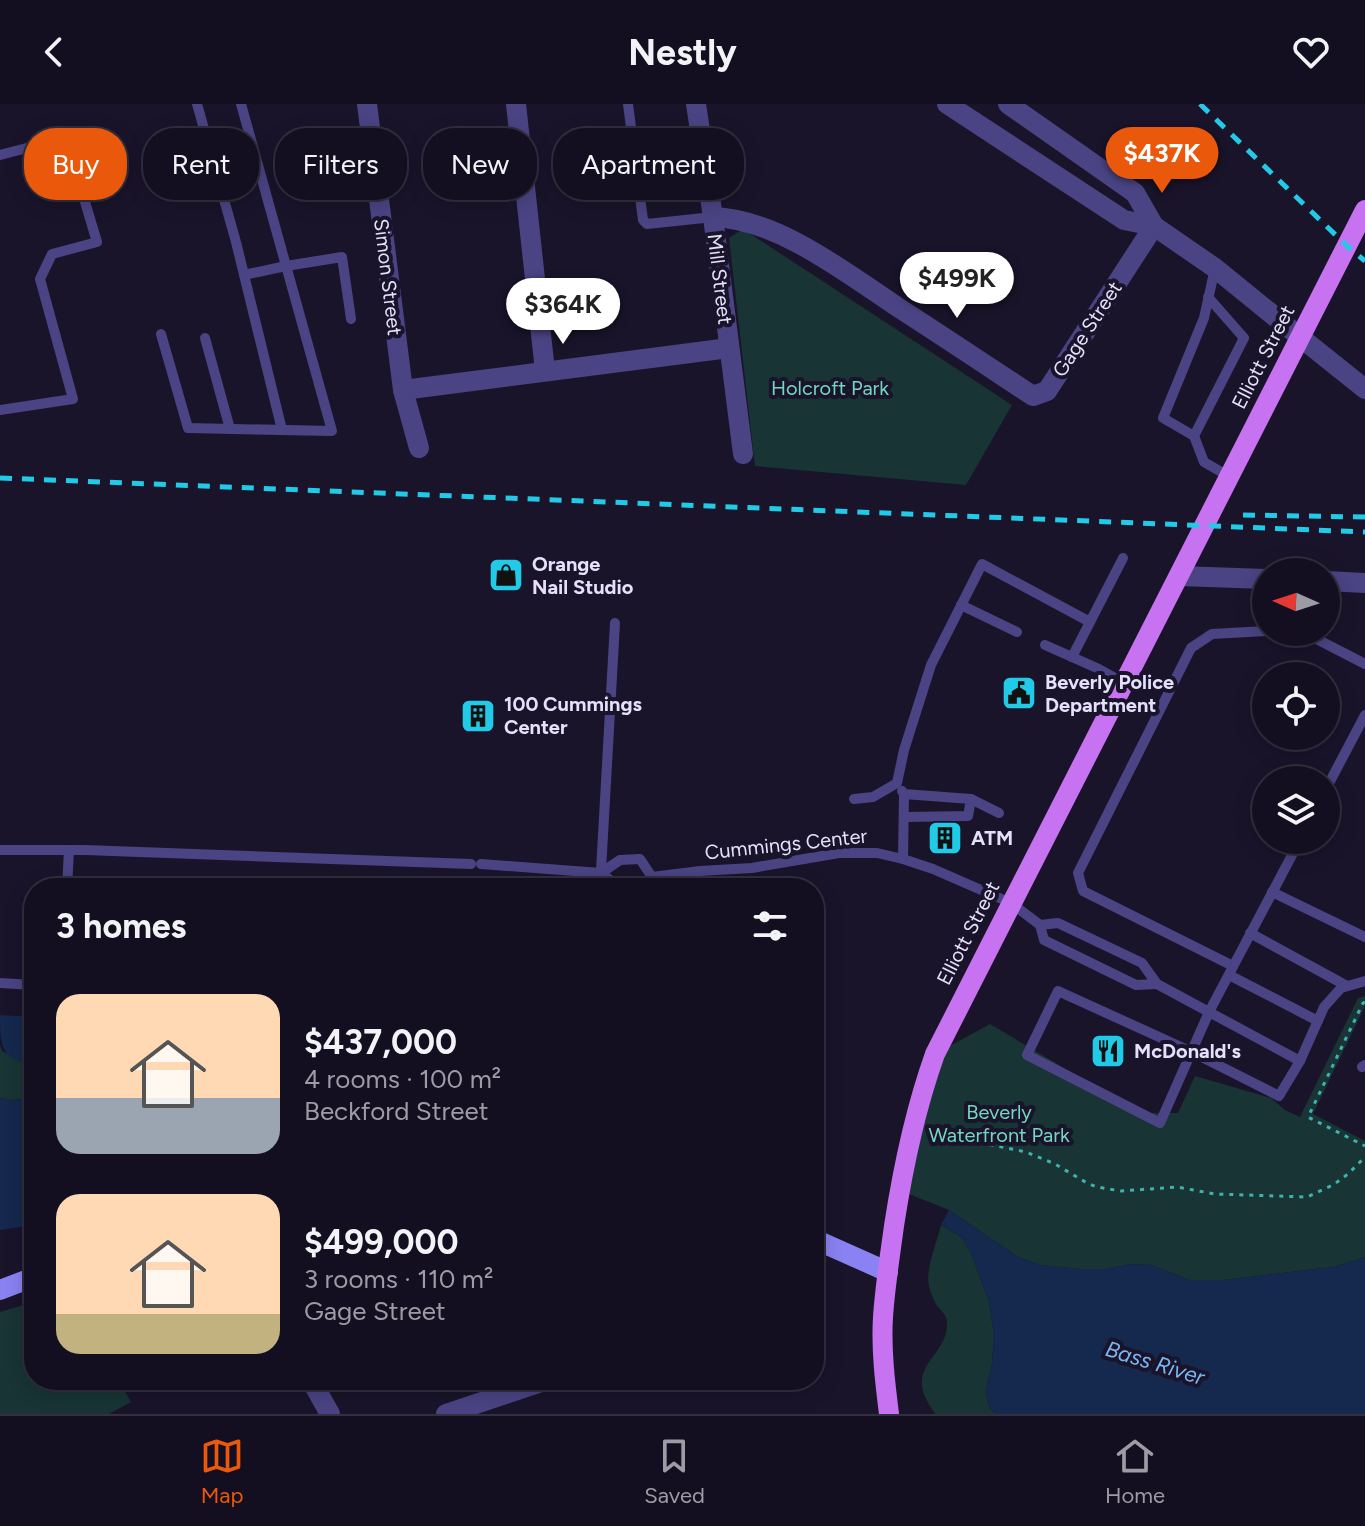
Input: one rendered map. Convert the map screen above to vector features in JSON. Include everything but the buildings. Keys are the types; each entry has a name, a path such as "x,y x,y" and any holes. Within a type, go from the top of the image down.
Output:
{"main road":[{"name":"Elliott Street","path":"889,1414 884,1373 883,1319 888,1272 901,1180 914,1121 935,1054 1300,337 1362,223"},
{"path":"824,1243 888,1272"},
{"path":"0,1290 24,1281"}],"street":[{"name":"Simon Street","path":"367,104 403,390 419,448"},
{"path":"516,104 545,371"},
{"name":"Mill Street","path":"696,104 743,454"},
{"path":"947,104 1124,220 1154,226 1215,268 1365,389"},
{"path":"1008,104 1135,193 1154,226"},
{"name":"Gage Street","path":"713,217 746,221 809,249 1033,396 1047,391 1154,226"},
{"path":"403,390 729,348"},
{"path":"1179,576 1252,579"},
{"path":"1340,582 1365,583"},
{"path":"317,1390 330,1414"},
{"path":"446,1414 517,1390"}],"lane":[{"path":"197,104 236,242 282,430"},
{"path":"161,334 188,428 332,431 241,104"},
{"path":"628,104 643,220 647,224 713,217"},
{"path":"0,155 66,138 97,242 52,254 40,279 73,399 0,410"},
{"path":"244,275 342,257 351,319"},
{"path":"1215,268 1204,318 1163,418 1194,436 1204,462 1230,477"},
{"path":"1194,436 1244,338 1208,297"},
{"path":"205,338 230,429"},
{"path":"1072,657 1123,558"},
{"path":"903,859 904,794 897,783 904,750 931,665 982,564 1090,622"},
{"path":"961,605 1017,632"},
{"path":"601,878 615,623"},
{"path":"1252,632 1212,634 1191,648 1078,873 1083,891 1318,1021"},
{"path":"1045,645 1124,683"},
{"path":"1330,646 1365,664"},
{"path":"1338,766 1365,715"},
{"path":"854,799 873,797 897,783"},
{"path":"904,794 971,799 999,813"},
{"path":"905,817 968,816 971,799"},
{"path":"0,850 476,864 601,873 620,860 640,859 652,877"},
{"path":"68,878 69,850"},
{"name":"Cummings Center","path":"652,877 752,868 839,853 877,853 933,869 1011,903 1040,925 1044,940 1136,985 1157,984"},
{"path":"1292,854 1209,1012 1192,1052 1160,1123 1027,1055 1058,991 1192,1052 1279,1096 1300,1061 1324,1007 1341,988 1365,981"},
{"name":"Cummings Center","path":"601,873 608,878"},
{"path":"1272,892 1365,937"},
{"path":"1040,925 1058,923 1142,963 1157,984 1300,1061"},
{"path":"1250,933 1347,986"},
{"path":"0,983 24,984"}],"path":[{"path":"1365,1002 1308,1117 1365,1146"},
{"path":"914,1121 968,1140 1026,1152 1055,1164 1087,1183 1121,1191 1177,1187 1215,1194 1307,1197 1333,1185 1365,1157"}],"green space":[{"name":"Holcroft Park","path":"743,229 1012,405 966,485 755,466 729,238"},
{"name":"Beverly Waterfront Park","path":"1365,996 1365,1006 1313,1114 1365,1141 1363,1258 1333,1267 1224,1280 1190,1280 1151,1265 1081,1269 1041,1265 1018,1257 949,1210 899,1190 935,1054 990,1024 1140,1113 1178,1113 1195,1076 1271,1098 1300,1117 1358,998"},
{"path":"0,1045 2,1051 24,1062 24,1099 0,1098"},
{"path":"941,1225 961,1237 971,1253 989,1302 994,1335 992,1364 985,1392 990,1409 996,1414 935,1414 923,1390 922,1377 943,1341 947,1324 933,1298 928,1279"},
{"path":"24,1305 24,1390 124,1390 131,1402 109,1414 0,1414 0,1312"}],"water":[{"path":"0,1015 24,1016 24,1061 8,1055 1,1034"},
{"path":"0,1098 24,1099 24,1226 0,1230"},
{"name":"Bass River","path":"949,1210 1018,1257 1041,1265 1106,1269 1131,1264 1151,1265 1190,1280 1224,1280 1333,1267 1365,1257 1365,1414 996,1414 990,1409 985,1392 992,1364 994,1335 989,1302 971,1253 961,1237 941,1225"}],"railway":[{"path":"1200,104 1365,261"},
{"path":"0,478 1365,532"},
{"path":"1243,515 1365,517"}],"place":[{"name":"Orange Nail Studio","path":"506,575"},
{"name":"Beverly Police Department","path":"1019,693"},
{"name":"100 Cummings Center","path":"478,716"},
{"name":"ATM","path":"945,838"},
{"name":"McDonald's","path":"1108,1051"}]}
